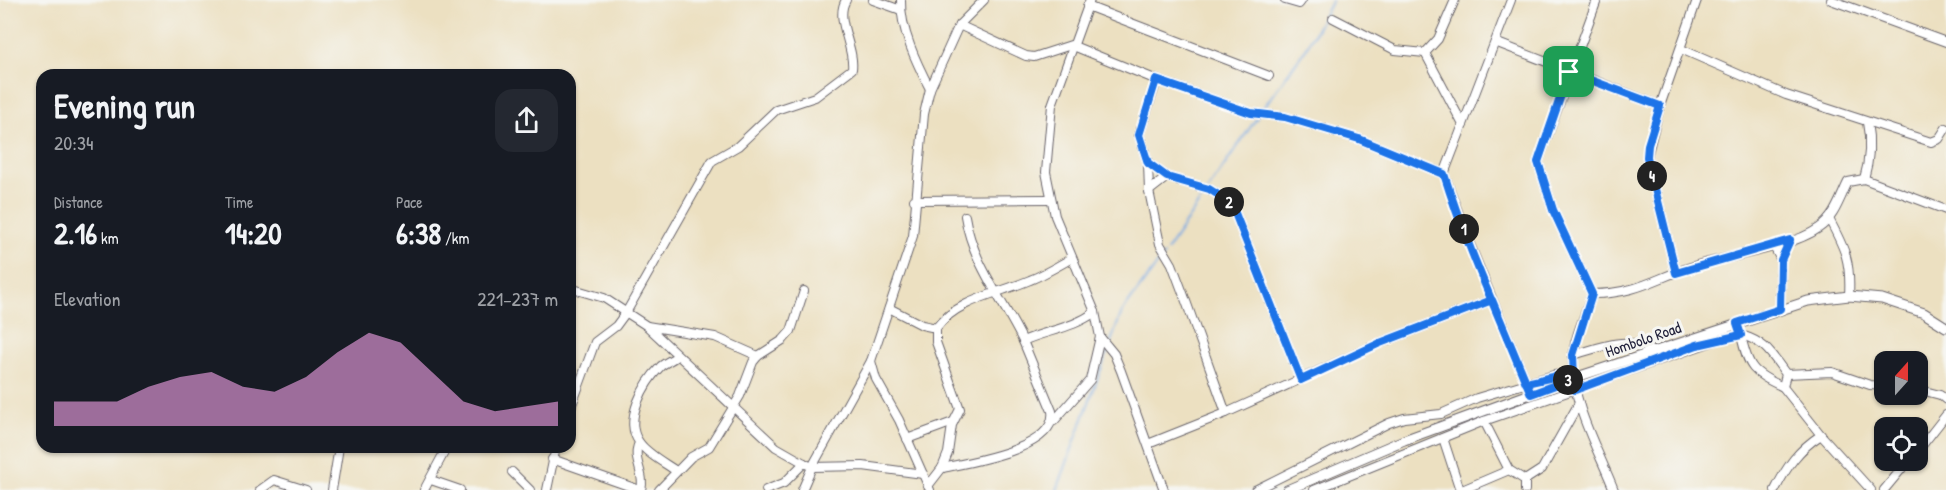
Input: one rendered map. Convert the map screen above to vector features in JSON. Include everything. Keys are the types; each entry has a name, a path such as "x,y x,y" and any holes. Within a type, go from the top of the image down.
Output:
{"street":[{"path":"576,394 595,342 616,326 627,311 646,274 662,254 700,178 712,161 738,146 776,110 815,97 852,69 849,39 841,14 846,0"},
{"path":"873,0 901,10"},
{"path":"901,0 901,10 921,70 930,89"},
{"path":"802,490 812,467 871,361 913,236 914,200 924,114 930,89 959,25 984,0"},
{"path":"1285,0 1299,4 1302,0"},
{"path":"1425,53 1438,39 1455,0"},
{"path":"1511,0 1444,174 1531,394"},
{"path":"1597,0 1538,162 1553,210 1592,294 1573,355 1575,390 1614,490"},
{"path":"1676,273 1647,157 1648,145 1660,106 1697,0"},
{"path":"1831,0 1854,4 1946,42"},
{"path":"942,468 1007,453 1041,436 1090,380 1100,337 1095,312 1050,199 1046,172 1051,113 1071,45 1088,3 1269,76"},
{"path":"1333,18 1395,50 1425,53"},
{"path":"959,25 1026,56 1041,56 1071,45 1156,80 1251,113 1285,117 1359,139 1444,174"},
{"path":"1495,42 1660,106"},
{"path":"1681,49 1786,95 1931,142 1939,139 1946,128"},
{"path":"1425,53 1463,125"},
{"path":"1156,80 1139,135 1148,163 1149,191 1160,244 1172,264 1226,413"},
{"path":"1864,179 1869,161 1871,139 1867,122"},
{"path":"1148,163 1167,177 1209,189 1231,203 1301,380"},
{"path":"1149,191 1167,177"},
{"path":"1592,294 1615,294 1638,289 1676,273 1790,240 1819,228 1829,219 1848,182 1864,179 1946,210"},
{"path":"914,200 1050,199"},
{"path":"965,216 980,264 998,292 1023,341 1054,421"},
{"path":"1829,219 1848,255 1851,272 1849,296"},
{"path":"1780,309 1781,260 1790,240"},
{"path":"1773,245 1781,260"},
{"path":"929,488 942,468 954,422 960,409 936,342 936,328 946,315 957,307 998,292 1072,258"},
{"path":"576,290 599,296 627,311 647,326 677,356 735,406 776,447 804,463 812,467 850,466 923,474"},
{"path":"658,490 691,457 709,447 735,406 753,362 789,334 804,291"},
{"name":"Hombolo Road","path":"1287,490 1404,440 1483,416 1531,394 1574,378 1808,301 1849,296 1882,299 1906,306 1946,327"},
{"path":"1148,444 1226,413 1380,343 1492,300"},
{"path":"889,308 922,325 936,328"},
{"path":"1023,341 1040,333 1053,333 1081,323 1095,312"},
{"path":"1737,323 1749,364 1754,372 1783,387 1821,435 1871,490"},
{"path":"647,326 715,337 758,356"},
{"path":"1314,490 1443,438 1483,416 1575,390 1697,345 1741,335 1760,340 1786,374"},
{"path":"1100,337 1114,354 1164,490"},
{"path":"1573,355 1624,342 1639,343 1653,352"},
{"path":"552,459 641,490 643,482 636,458 639,443 634,428 635,407 647,384 662,366 677,356"},
{"path":"871,361 876,379 908,439 929,488"},
{"path":"1786,374 1832,372 1874,385"},
{"path":"1255,490 1389,423 1404,418 1441,414 1477,398 1508,391 1526,383 1567,374 1574,378"},
{"path":"1783,387 1786,374"},
{"path":"1928,392 1940,395 1946,400"},
{"path":"1477,398 1483,416 1509,470"},
{"path":"1525,480 1542,469 1579,403"},
{"path":"1928,438 1946,415"},
{"path":"908,439 954,422"},
{"path":"1775,490 1788,463 1805,446 1821,435"},
{"path":"1443,438 1461,490 1509,470 1518,473 1525,480 1525,490"},
{"path":"639,443 676,471"},
{"path":"332,490 338,453"},
{"path":"424,490 444,453"},
{"path":"547,490 554,453"},
{"path":"766,490 784,483 804,463"},
{"path":"1884,490 1900,471"},
{"path":"512,472 530,490"},
{"path":"260,490 274,480 306,490"},
{"path":"431,480 460,490"}],"waterway":[{"path":"1261,111 1307,47 1332,0"},
{"path":"1167,250 1258,116"},
{"path":"1110,344 1122,312 1164,255"},
{"path":"1057,490 1108,350"}],"route":[{"path":"1569,72 1538,162 1553,210 1592,294 1573,355 1574,378 1567,374 1554,375 1526,383 1444,174 1359,139 1285,117 1251,113 1156,80 1139,135 1148,163 1167,177 1209,189 1231,203 1265,295 1301,380 1380,343 1492,300 1526,383 1531,394 1574,378 1575,390 1697,345 1741,335 1737,323 1780,309 1781,260 1790,240 1676,273 1647,157 1648,145 1660,106 1569,72"}]}
